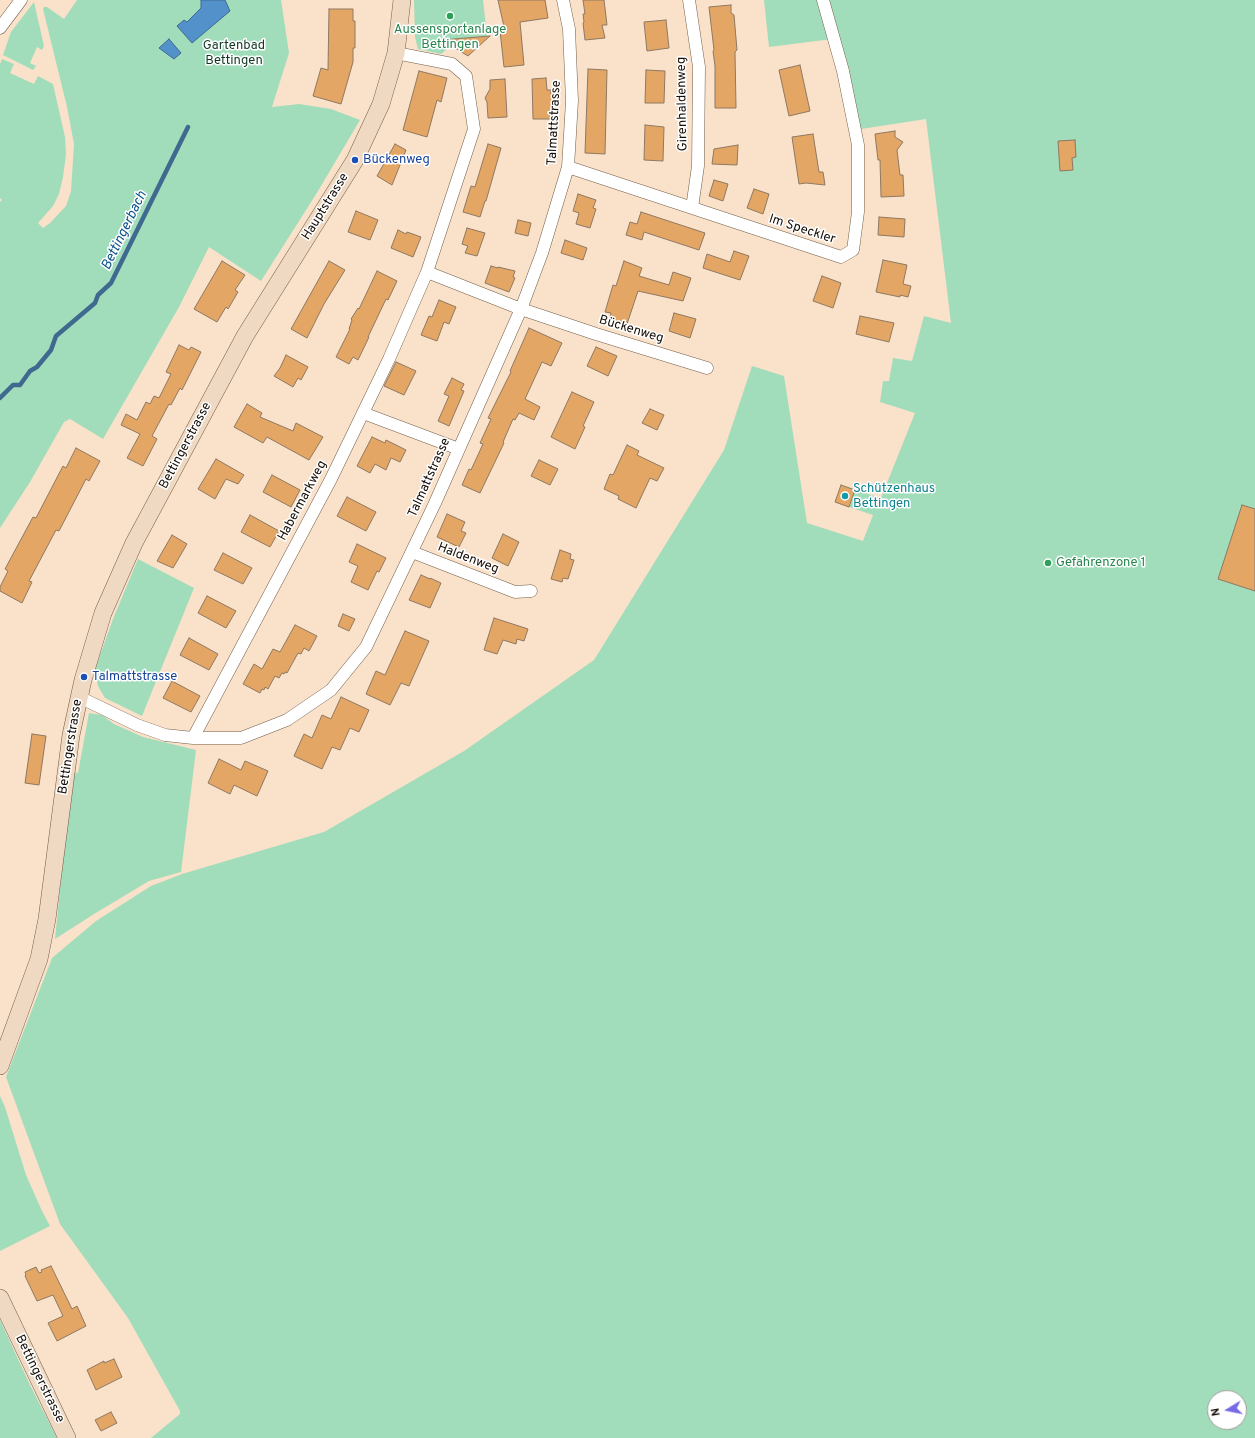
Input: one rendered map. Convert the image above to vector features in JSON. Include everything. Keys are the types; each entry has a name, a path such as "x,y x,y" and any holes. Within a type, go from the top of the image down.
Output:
{"street":[{"path":"0,28 20,0"},
{"name":"Hauptstrasse","path":"246,336 355,160 381,104 396,53 402,0"},
{"name":"Talmattstrasse","path":"79,697 137,725 165,735 194,738 241,738 286,720 331,690 366,647 412,552 521,309 542,253 568,168 572,101 569,29 562,0"},
{"name":"Girenhaldenweg","path":"689,0 699,68 698,166 692,208"},
{"name":"Im Speckler","path":"568,168 841,257 853,250 858,212 858,145 842,71 823,0"},
{"path":"396,53 452,64 466,76 474,129 427,272"},
{"name":"Bückenweg","path":"427,272 521,309 707,368"},
{"name":"Habermarkweg","path":"194,738 331,479 363,413 427,272"},
{"name":"Bettingerstrasse","path":"0,1066 39,959 71,739 79,697 103,613 134,543 246,336"},
{"path":"363,413 459,449"},
{"name":"Haldenweg","path":"412,552 515,592 531,591"},
{"name":"Bettingerstrasse","path":"0,1298 67,1438"}],"green space":[{"name":"Gartenbad Bettingen","path":"77,0 281,0 289,53 272,107 299,104 331,109 360,120 318,191 261,281 209,247 179,307 103,439 70,419 64,422 30,482 0,528 0,202 2,200 0,198 0,64 2,59 14,64 10,73 34,84 38,76 53,84 65,137 66,154 59,194 53,206 38,223 43,228 50,223 66,206 71,191 74,144 67,107 43,9 44,7 47,7 64,19"},
{"name":"Aussensportanlage Bettingen","path":"414,0 483,0 487,36 446,40 447,49 441,54 418,49 415,37"},
{"path":"764,0 1255,0 1255,1438 151,1438 180,1414 180,1411 128,1318 60,1224 6,1077 52,958 96,921 151,886 182,874 324,832 464,751 594,660 724,450 752,366 784,376 807,523 863,541 873,515 849,507 855,490 881,498 915,413 880,402 883,381 889,381 893,358 912,361 924,316 951,323 926,119 861,129 840,38 769,47"},
{"path":"34,2 44,46 42,50 37,47 30,63 36,66 33,70 3,55 11,32"},
{"path":"138,559 194,588 142,716 105,698 98,686 97,681 92,678 113,619"},
{"path":"89,713 102,715 114,724 143,737 196,750 181,872 149,881 55,939 72,772 78,773"},
{"path":"0,1096 5,1107 26,1175 50,1226 0,1251"},
{"path":"0,1320 30,1385 57,1438 0,1438"}],"water":[{"path":"201,0 225,0 230,11 192,43 177,26 184,20 187,22 201,8"},
{"path":"169,39 181,53 174,59 159,48"}],"building":[{"path":"498,0 545,0 548,18 520,22 524,65 504,67 500,31 505,31"},
{"path":"583,0 604,0 607,25 602,25 605,38 585,40 583,14 585,14"},
{"path":"731,5 731,13 734,15 737,50 735,52 736,108 715,108 715,66 709,7"},
{"path":"329,9 353,9 353,21 355,21 355,48 353,48 353,62 341,104 313,96 321,68 328,70"},
{"path":"666,20 669,48 647,51 644,22"},
{"path":"490,36 468,56 442,40"},
{"path":"800,65 810,111 789,116 779,70"},
{"path":"588,69 607,70 605,154 585,153"},
{"path":"646,70 665,71 664,103 645,103"},
{"path":"419,71 447,78 441,102 437,100 427,137 403,130"},
{"path":"546,78 547,90 551,90 551,94 554,97 553,119 533,119 532,79"},
{"path":"505,79 507,117 488,118 487,102 485,98 490,89 490,80"},
{"path":"645,125 664,127 663,161 644,160"},
{"path":"895,131 895,137 903,142 897,150 900,175 903,175 904,196 881,197 880,160 878,160 875,134"},
{"path":"813,134 819,172 823,172 825,185 806,183 799,184 792,137"},
{"path":"1075,140 1076,157 1072,158 1073,170 1060,171 1058,141"},
{"path":"395,144 406,150 392,185 377,176"},
{"path":"488,144 501,148 480,217 463,212 471,186 475,187"},
{"path":"738,145 737,165 712,164 714,149"},
{"path":"714,180 728,184 723,201 709,196"},
{"path":"754,189 769,194 763,214 747,208"},
{"path":"578,194 596,200 593,208 596,209 590,228 576,224 579,213 573,211"},
{"path":"356,211 378,220 370,240 348,232"},
{"path":"641,212 705,233 699,250 644,232 642,240 626,235 630,222 637,224"},
{"path":"879,217 905,219 904,237 878,235"},
{"path":"518,220 531,223 528,236 515,233"},
{"path":"467,228 485,233 477,256 465,253 468,246 462,244"},
{"path":"398,230 406,234 407,232 421,237 413,257 391,248"},
{"path":"565,240 587,248 583,260 561,253"},
{"path":"734,251 749,256 740,280 703,268 707,254 730,262"},
{"path":"883,260 907,265 903,284 911,286 908,297 900,295 900,297 876,292"},
{"path":"222,261 245,275 235,290 238,292 228,309 226,307 217,322 194,309"},
{"path":"329,261 345,270 324,304 307,338 291,329"},
{"path":"624,261 642,268 639,276 669,285 673,272 691,278 683,301 638,291 627,324 610,319 611,313 605,312 613,285 616,286"},
{"path":"491,266 515,271 513,277 515,278 509,292 485,283"},
{"path":"377,271 397,281 388,300 386,299 358,360 353,357 349,364 336,357 350,329 351,319 358,308 359,309"},
{"path":"822,276 841,283 833,308 813,301"},
{"path":"439,300 456,307 449,324 444,322 437,341 421,335 429,316 432,317"},
{"path":"674,313 696,319 690,338 669,331"},
{"path":"860,316 894,323 889,342 856,334"},
{"path":"529,328 562,343 551,366 542,362 525,399 540,407 534,420 519,413 515,420 513,419 503,442 504,443 480,493 462,485 483,444 480,443 491,419 488,418 511,372 510,371"},
{"path":"179,345 189,350 191,347 201,352 182,390 180,388 171,405 169,404 152,436 157,439 143,466 127,458 140,434 121,425 126,414 137,420 146,402 150,404 154,396 159,398 171,374 166,372"},
{"path":"596,347 617,356 608,376 587,366"},
{"path":"286,355 308,367 301,380 298,378 293,387 274,376 280,368"},
{"path":"396,362 416,371 404,395 384,386"},
{"path":"452,378 464,384 461,390 464,391 449,426 438,421 449,396 444,394"},
{"path":"572,392 594,402 583,426 585,427 575,449 551,437"},
{"path":"247,404 262,413 260,417 293,431 296,423 323,437 309,460 267,437 263,443 234,427"},
{"path":"650,409 664,415 657,430 642,423"},
{"path":"372,437 385,443 386,440 406,450 400,462 391,458 386,470 375,464 370,473 357,466"},
{"path":"627,445 639,451 637,455 664,468 657,481 650,478 636,508 618,499 619,496 604,489 610,474 613,475"},
{"path":"76,448 100,461 89,481 86,479 59,531 56,530 29,581 32,582 22,603 0,591 0,587 8,571 5,569 33,517 36,518 63,466 66,468"},
{"path":"216,459 244,475 238,484 226,479 215,499 198,489"},
{"path":"539,460 558,469 550,485 531,476"},
{"path":"272,475 300,490 291,507 263,492"},
{"name":"Schützenhaus Bettingen","path":"841,485 855,490 849,507 835,502"},
{"path":"347,497 376,512 366,531 337,516"},
{"path":"1242,505 1255,509 1255,591 1218,579"},
{"path":"447,514 465,522 461,531 466,533 459,547 437,537"},
{"path":"250,515 279,531 270,547 241,532"},
{"path":"503,534 519,542 508,566 492,558"},
{"path":"172,535 187,544 173,568 157,561"},
{"path":"357,544 386,558 379,572 377,571 368,590 351,582 358,566 349,562"},
{"path":"560,550 571,554 570,559 574,560 568,579 563,578 562,582 551,579"},
{"path":"223,553 252,568 243,584 214,570"},
{"path":"421,575 441,583 430,608 409,600"},
{"path":"207,596 236,611 226,628 198,613"},
{"path":"343,614 355,619 349,631 338,626"},
{"path":"494,618 528,629 524,641 517,639 516,644 503,640 497,654 484,650"},
{"path":"295,625 317,636 309,651 304,648 301,654 298,653 287,673 282,673 279,678 275,676 268,689 265,687 260,693 243,684 254,664 262,669 273,649 280,652"},
{"path":"405,631 429,641 409,686 401,683 390,705 366,694 376,671 385,675"},
{"path":"189,638 218,654 209,670 180,655"},
{"path":"172,681 200,696 191,712 163,698"},
{"path":"341,697 369,710 359,732 350,728 340,750 332,747 322,769 294,756 304,734 312,738 322,715 331,719"},
{"path":"32,734 46,736 39,785 25,783"},
{"path":"219,759 241,770 245,761 268,771 257,796 234,785 230,794 208,783"},
{"path":"51,1266 72,1309 77,1306 86,1326 57,1341 48,1323 63,1316 53,1295 37,1301 25,1276 25,1272 36,1267 39,1273 42,1272 41,1270"},
{"path":"114,1359 122,1377 96,1390 87,1370 104,1361 104,1363"},
{"path":"111,1412 117,1423 101,1431 95,1420"}],"waterway":[{"name":"Bettingerbach","path":"0,398 13,385 20,385 30,371 37,367 51,350 56,336 95,303 98,295 111,283 188,127"}],"place":[{"name":"Aussensportanlage Bettingen","path":"450,16"},
{"name":"Bückenweg","path":"355,160"},
{"name":"Schützenhaus Bettingen","path":"845,496"},
{"name":"Gefahrenzone 1","path":"1048,563"},
{"name":"Talmattstrasse","path":"84,677"}]}
